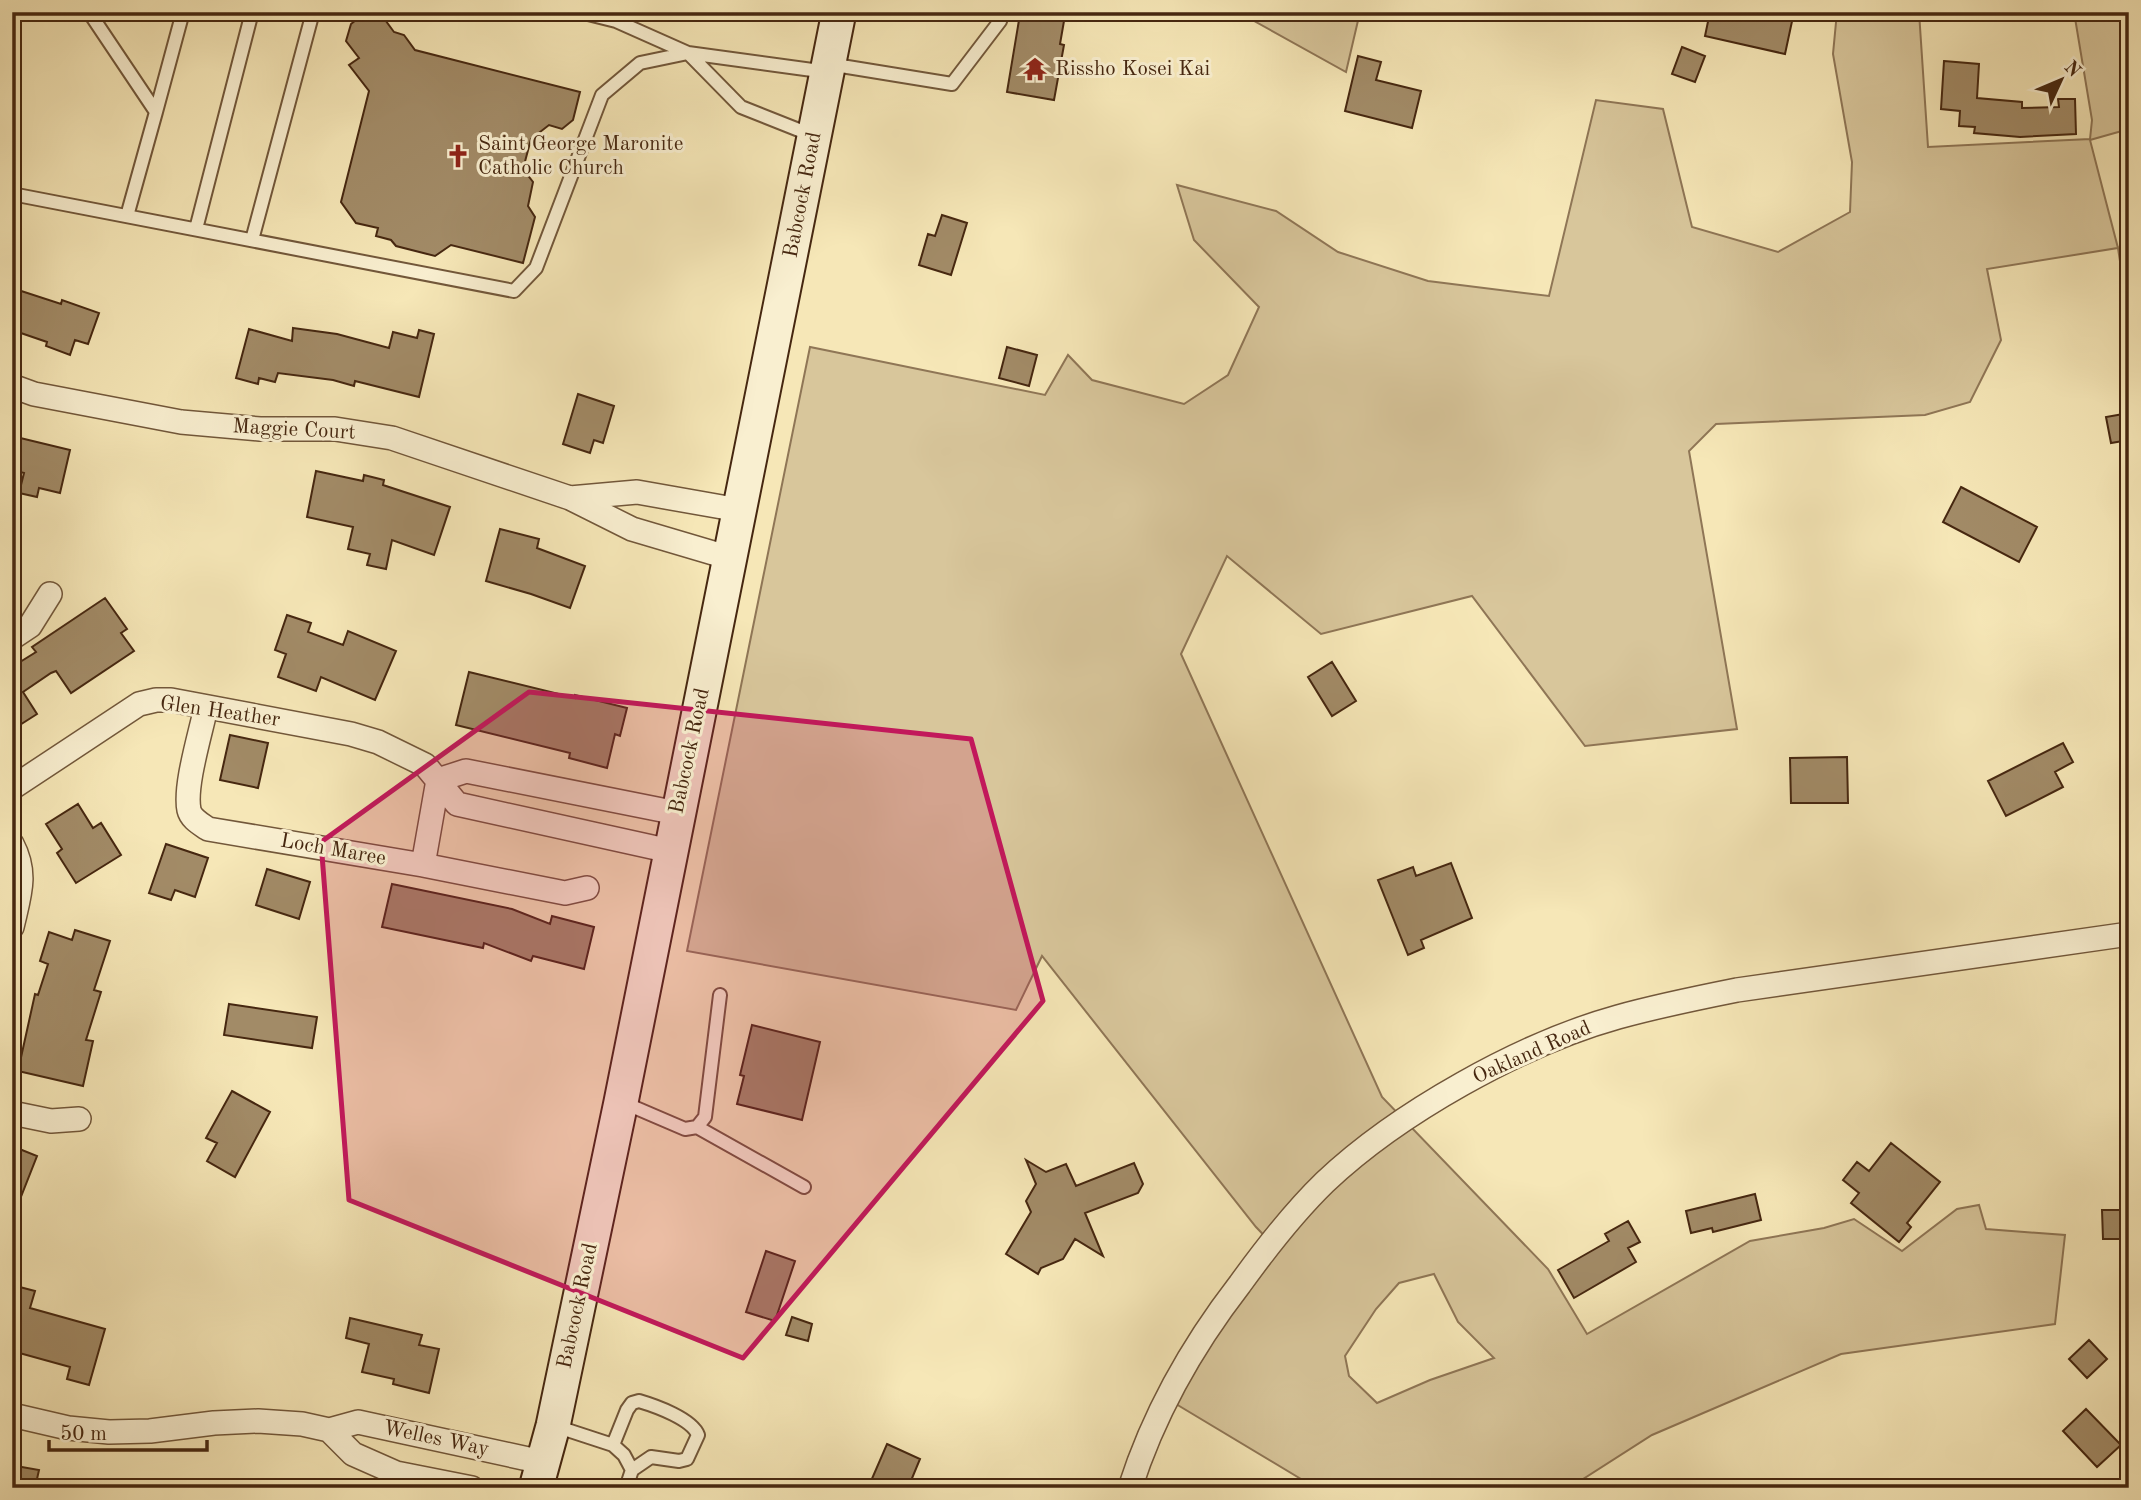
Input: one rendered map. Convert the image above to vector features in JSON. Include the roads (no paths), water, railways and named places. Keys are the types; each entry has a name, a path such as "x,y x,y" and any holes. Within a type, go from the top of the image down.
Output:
{"main road":[{"name":"Babcock Road","path":"539,1475 553,1426 621,1102 839,12"}],"street":[{"name":"Maggie Court","path":"12,386 34,394 181,422 260,429 335,429 392,438 570,498 632,529 730,558"},
{"name":"Maggie Court","path":"570,498 637,492 739,510"},
{"path":"12,638 30,626 50,594"},
{"name":"Glen Heather","path":"12,788 139,704 171,700 351,734 378,742 425,765 457,804 670,851"},
{"name":"Loch Maree","path":"206,707 190,781 189,811 208,829 423,865 565,893 587,888"},
{"path":"423,865 438,780 466,771 677,813"},
{"path":"12,844 20,859 22,877 12,927"},
{"name":"Oakland Road","path":"1130,1488 1155,1420 1189,1357 1228,1299 1277,1235 1325,1182 1380,1138 1452,1090 1539,1046 1616,1018 1681,1001 1750,988 2129,934"},
{"path":"12,1113 51,1121 79,1119"},
{"name":"Welles Way","path":"12,1415 57,1426 109,1432 258,1422 302,1424 329,1430 358,1422 539,1475"},
{"name":"Welles Way","path":"329,1430 353,1454 396,1473 472,1488"}],"lane":[{"path":"89,12 156,112"},
{"path":"127,216 183,12"},
{"path":"196,229 252,12"},
{"path":"252,240 313,12"},
{"path":"580,12 616,21 688,53 952,83 1000,21 1003,12"},
{"path":"12,194 514,291 536,268 602,95 640,63 688,53"},
{"path":"688,53 741,107 814,136"},
{"path":"697,1127 705,1117 720,995"},
{"path":"621,1102 685,1129 697,1127 804,1187"},
{"path":"613,1445 627,1410 632,1403 639,1401 688,1422 698,1435 687,1459 680,1461 651,1457 632,1470 626,1488"},
{"path":"553,1426 613,1445 624,1455 632,1470"}],"place":[{"name":"Rissho Kosei Kai","path":"1035,69"},
{"name":"Saint George Maronite Catholic Church","path":"458,156"}]}
